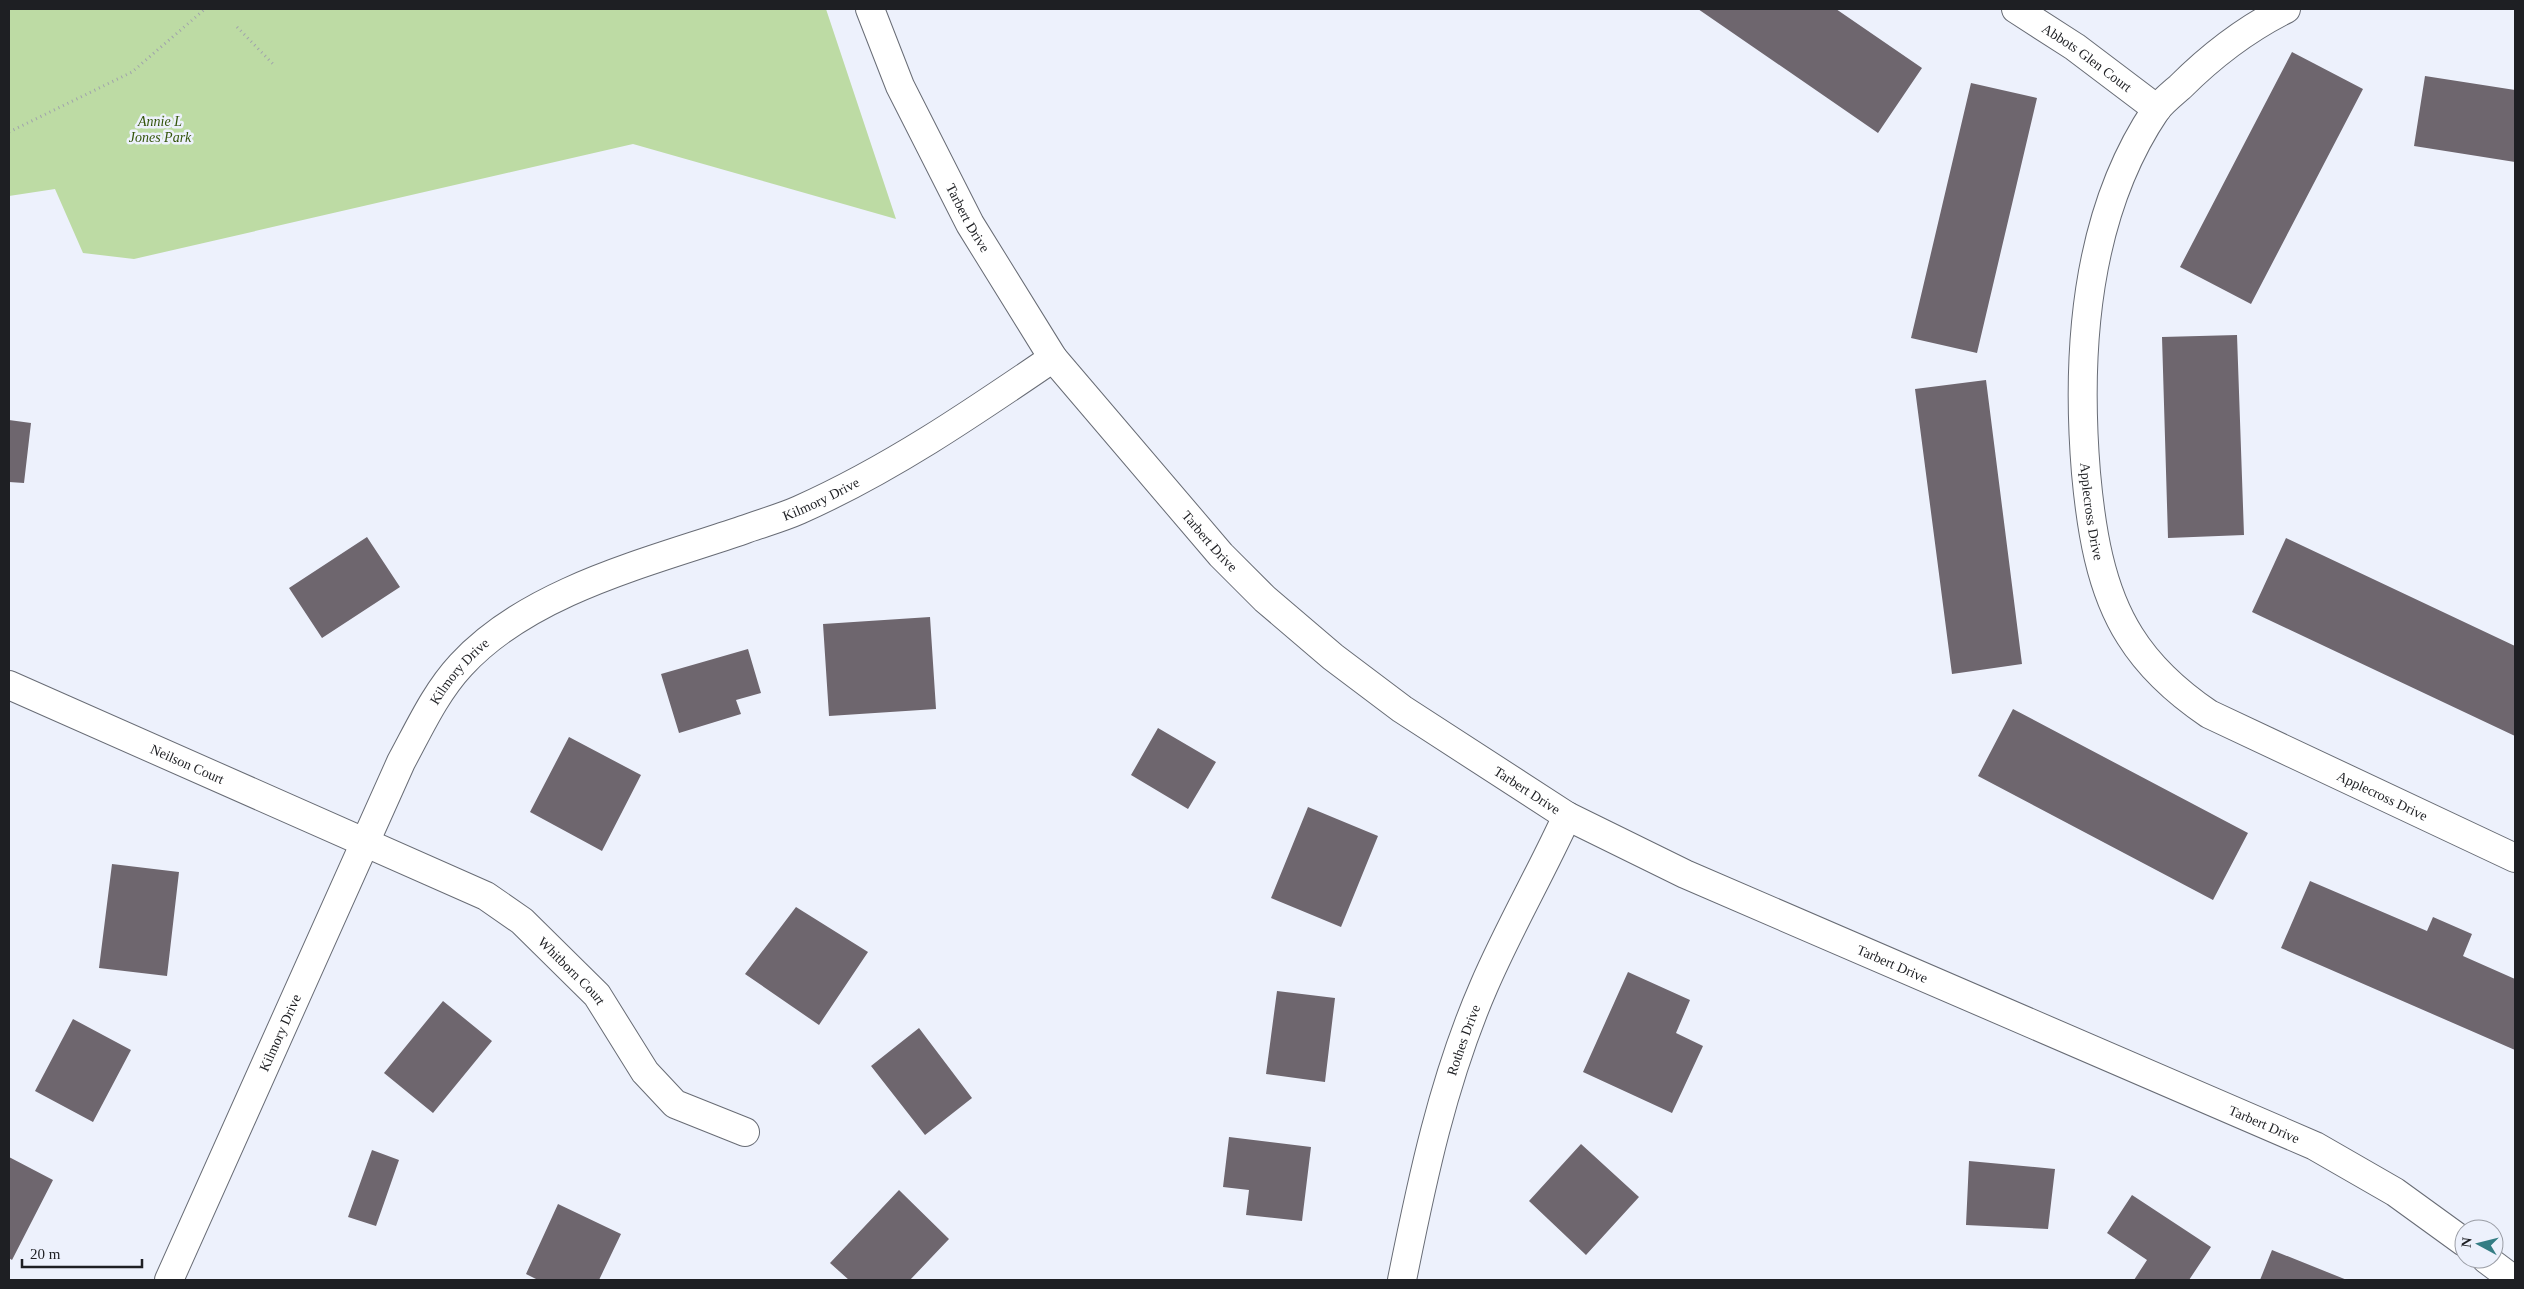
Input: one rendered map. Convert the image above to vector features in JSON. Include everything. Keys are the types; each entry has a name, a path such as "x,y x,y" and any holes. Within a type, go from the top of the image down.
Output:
{"street":[{"name":"Tarbert Drive","path":"870,9 900,86 970,224 1053,358 1221,555 1265,599 1333,657 1402,709 1567,816 1685,874 2315,1146 2395,1192 2454,1235"},
{"name":"Abbots Glen Court","path":"2016,9 2075,47 2157,109"},
{"name":"Applecross Drive","path":"2286,9 2236,38 2204,63 2157,109 2128,160 2108,211 2094,266 2081,385 2089,503 2100,562 2116,609 2129,636 2154,667 2183,697 2209,714 2515,858"},
{"name":"Kilmory Drive","path":"169,1280 367,842 401,762 430,706 461,665 492,637 534,610 569,592 611,575 796,511 856,484 961,420 1053,358"},
{"name":"Neilson Court","path":"9,685 367,842"},
{"name":"Rothes Drive","path":"1402,1280 1432,1138 1455,1062 1484,986 1567,816"},
{"name":"Whitborn Court","path":"367,842 486,896 522,921 597,995 645,1072 675,1104 745,1132"},
{"path":"2499,1269 2514,1280"}],"path":[{"path":"9,132 132,72 204,9"},
{"path":"237,27 272,64"}],"green space":[{"name":"Annie L Jones Park","path":"9,9 826,9 896,219 633,144 134,259 83,253 55,189 9,196"}],"building":[{"path":"1698,9 1836,9 1922,68 1878,133"},
{"path":"2292,52 2363,89 2251,304 2180,267"},
{"path":"2425,76 2515,90 2515,162 2414,146"},
{"path":"1971,83 2037,98 1977,353 1911,338"},
{"path":"2237,335 2244,535 2168,538 2162,337"},
{"path":"1986,380 2022,664 1952,674 1915,389"},
{"path":"9,420 31,423 24,483 9,482"},
{"path":"367,537 400,587 322,638 289,588"},
{"path":"2286,538 2515,646 2515,736 2252,612"},
{"path":"930,617 936,709 829,716 823,624"},
{"path":"748,649 761,693 736,700 741,714 679,733 661,674"},
{"path":"2013,709 2248,833 2213,900 1978,776"},
{"path":"1158,728 1216,762 1188,809 1131,775"},
{"path":"569,737 641,775 602,851 530,812"},
{"path":"1308,807 1378,836 1341,927 1271,898"},
{"path":"112,864 179,872 167,976 99,968"},
{"path":"2310,881 2427,931 2433,917 2472,934 2463,956 2515,979 2515,1050 2281,948"},
{"path":"796,907 868,952 819,1025 745,974"},
{"path":"1628,972 1690,1000 1676,1033 1703,1046 1672,1113 1583,1072"},
{"path":"1277,991 1335,998 1325,1082 1266,1074"},
{"path":"443,1001 492,1041 433,1113 384,1073"},
{"path":"73,1019 131,1050 93,1122 35,1091"},
{"path":"919,1028 972,1098 925,1135 871,1066"},
{"path":"1229,1137 1311,1147 1302,1221 1246,1215 1249,1190 1223,1187"},
{"path":"1581,1144 1639,1197 1586,1255 1529,1201"},
{"path":"372,1150 399,1160 376,1226 348,1217"},
{"path":"9,1157 53,1180 12,1260 9,1258"},
{"path":"1969,1161 2055,1169 2048,1229 1966,1225"},
{"path":"899,1190 949,1239 910,1280 849,1280 830,1263"},
{"path":"2132,1195 2211,1247 2189,1280 2134,1280 2147,1260 2107,1233"},
{"path":"558,1204 621,1234 599,1280 538,1280 526,1274"},
{"path":"2272,1250 2347,1280 2260,1280"}]}
